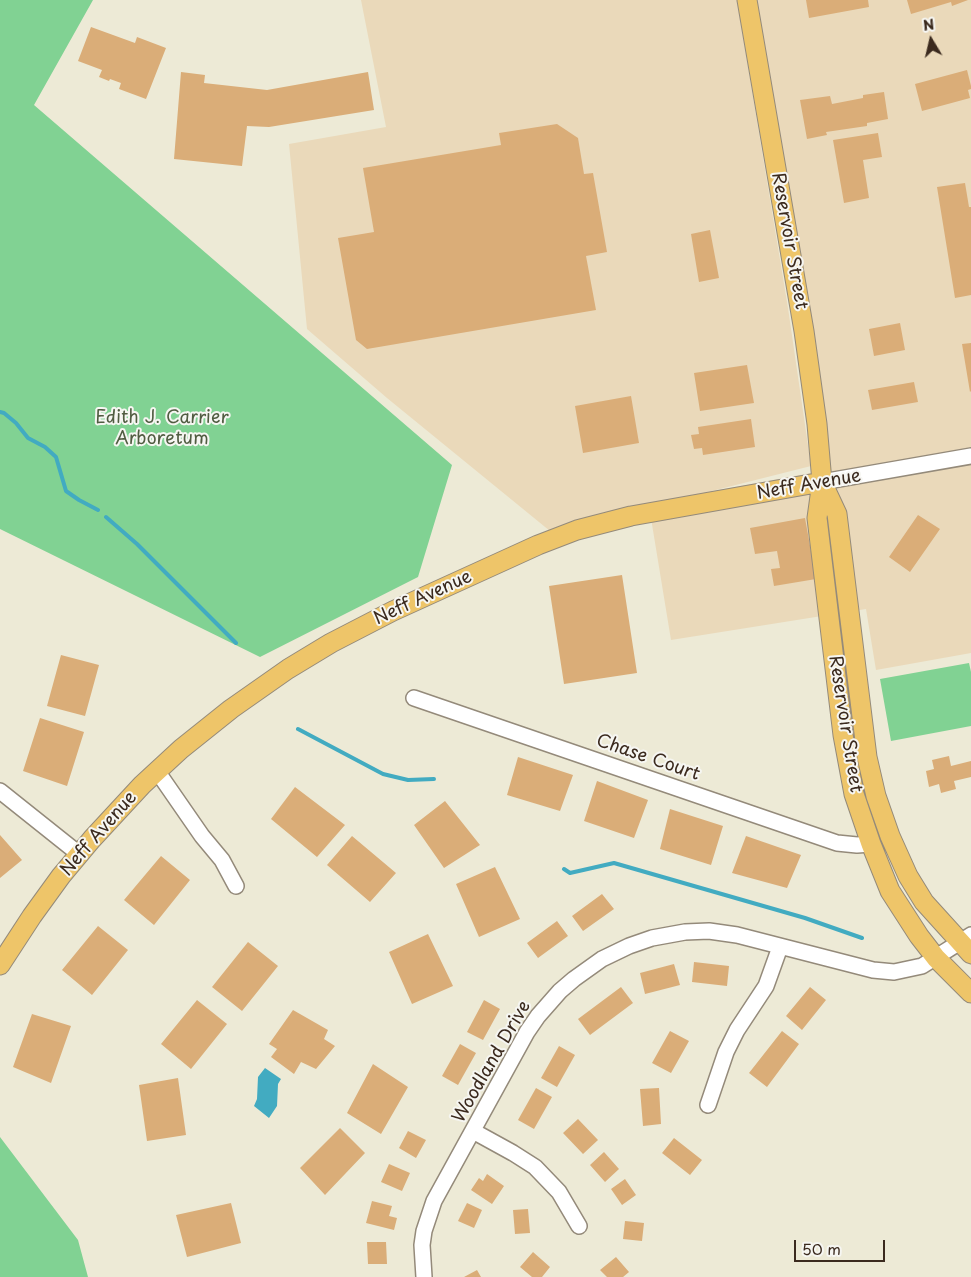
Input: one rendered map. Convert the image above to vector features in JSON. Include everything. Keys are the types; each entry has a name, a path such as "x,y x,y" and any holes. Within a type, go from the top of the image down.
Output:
{"main road":[{"name":"Reservoir Street","path":"747,0 805,339 817,424 822,482 817,518 843,735 854,794 890,891 919,936 936,958 971,993"},
{"name":"Reservoir Street","path":"822,482 836,514 867,757 876,796 890,836 908,876 924,902 968,944"},
{"name":"Neff Avenue","path":"0,966 36,910 79,854 124,803 157,771 231,709 305,658 385,615 538,545 577,530 610,521 822,482"}],"street":[{"name":"Neff Avenue","path":"822,482 971,456"},
{"name":"Chase Court","path":"414,698 837,843 871,844"},
{"path":"157,771 202,836 222,860 236,886"},
{"path":"0,791 79,854"},
{"name":"Woodland Drive","path":"424,1277 422,1245 429,1214 440,1188 538,1016 567,985 602,959 629,946 652,938 695,931 723,933 885,972 904,972 968,944"},
{"path":"708,1105 726,1052 737,1030 766,986 780,947"},
{"path":"473,1131 535,1167 560,1192 579,1226"}],"shaded area":[{"path":"361,0 737,0 788,308 811,466 708,492 816,472 755,0 971,0 971,653 876,670 866,609 671,640 649,506 550,531 387,398 307,329 289,144 386,127"}],"green space":[{"name":"Edith J. Carrier Arboretum","path":"0,0 93,0 34,105 452,465 418,577 260,657 0,529"},
{"path":"969,663 971,672 971,726 891,741 880,679"},
{"path":"0,1137 78,1240 88,1277 0,1277"}],"water":[{"path":"265,1068 281,1079 278,1084 277,1106 269,1118 254,1106 257,1099 258,1077"}],"building":[{"path":"806,0 868,0 869,7 809,18"},
{"path":"907,0 968,0 952,6 951,2 911,14"},
{"path":"91,27 135,43 137,37 166,48 146,99 119,89 121,83 99,77 102,70 78,61"},
{"path":"967,70 971,86 971,89 968,90 970,98 922,111 915,84"},
{"path":"181,72 205,75 204,83 267,90 368,72 374,110 269,127 247,126 242,166 174,159"},
{"path":"884,92 888,119 867,123 867,126 826,132 827,135 807,139 800,100 830,96 832,104 863,98 863,95"},
{"path":"557,124 578,138 584,174 593,173 607,252 586,256 596,310 367,349 356,340 338,238 374,232 363,168 501,145 499,133"},
{"path":"878,133 882,157 863,160 869,198 844,203 833,140"},
{"path":"965,183 969,207 971,207 971,295 955,298 937,187"},
{"path":"710,230 719,278 699,282 691,234"},
{"path":"900,323 905,350 874,356 869,329"},
{"path":"971,343 971,391 970,392 962,344"},
{"path":"747,365 754,403 700,411 694,373"},
{"path":"914,382 918,402 872,410 868,390"},
{"path":"631,396 639,443 583,453 575,406"},
{"path":"751,419 755,447 703,455 702,448 694,449 691,435 699,434 698,427"},
{"path":"918,515 940,529 910,572 889,557"},
{"path":"805,518 816,579 774,586 771,569 780,568 777,551 755,554 750,528"},
{"path":"622,575 637,673 564,684 549,586"},
{"path":"61,655 99,665 85,716 47,706"},
{"path":"40,718 84,732 67,786 23,771"},
{"path":"949,756 951,766 971,761 971,777 954,781 956,789 941,793 939,784 929,787 926,771 934,769 932,760"},
{"path":"518,757 573,775 560,811 507,795"},
{"path":"597,781 648,800 634,838 584,821"},
{"path":"295,787 345,825 317,857 271,819"},
{"path":"445,801 480,845 444,868 414,825"},
{"path":"670,809 723,826 711,865 660,849"},
{"path":"0,835 22,860 0,878"},
{"path":"352,836 396,873 370,902 327,865"},
{"path":"746,836 801,855 787,888 732,873"},
{"path":"161,856 190,880 154,925 124,900"},
{"path":"495,867 520,919 479,937 456,884"},
{"path":"602,894 614,909 583,931 572,916"},
{"path":"557,921 568,936 538,958 527,943"},
{"path":"98,926 128,950 92,995 62,970"},
{"path":"428,934 453,986 412,1004 389,952"},
{"path":"248,942 278,966 242,1011 212,987"},
{"path":"694,962 729,966 727,986 692,982"},
{"path":"674,964 680,985 645,994 640,973"},
{"path":"621,987 633,1003 590,1035 578,1019"},
{"path":"810,987 826,1000 802,1030 786,1016"},
{"path":"197,1000 227,1024 191,1069 161,1044"},
{"path":"484,1000 500,1009 483,1040 467,1032"},
{"path":"293,1010 328,1030 324,1039 335,1046 316,1069 301,1062 294,1074 271,1057 277,1049 269,1044"},
{"path":"32,1014 71,1026 51,1083 13,1067"},
{"path":"670,1031 689,1041 671,1073 652,1063"},
{"path":"782,1031 799,1044 767,1087 749,1073"},
{"path":"460,1044 476,1053 458,1085 442,1076"},
{"path":"559,1046 575,1055 557,1087 541,1078"},
{"path":"373,1064 408,1087 381,1134 347,1113"},
{"path":"178,1078 186,1135 147,1141 139,1085"},
{"path":"536,1088 552,1097 534,1129 518,1120"},
{"path":"659,1088 661,1124 643,1126 640,1089"},
{"path":"578,1119 598,1140 583,1154 563,1133"},
{"path":"340,1128 365,1153 325,1195 300,1168"},
{"path":"408,1131 426,1140 416,1158 399,1148"},
{"path":"674,1138 702,1160 690,1175 662,1153"},
{"path":"604,1152 619,1169 605,1182 590,1165"},
{"path":"389,1164 410,1173 402,1191 381,1182"},
{"path":"487,1174 504,1186 492,1204 471,1190 479,1178 483,1181"},
{"path":"625,1179 636,1195 622,1205 611,1189"},
{"path":"372,1201 392,1206 389,1216 397,1218 394,1230 366,1223"},
{"path":"231,1203 241,1243 187,1257 176,1215"},
{"path":"467,1203 482,1210 474,1228 458,1221"},
{"path":"528,1209 530,1233 515,1234 513,1210"},
{"path":"625,1221 644,1223 642,1241 623,1239"},
{"path":"367,1242 386,1242 387,1264 368,1264"},
{"path":"533,1252 550,1267 542,1277 532,1277 520,1267"},
{"path":"616,1257 629,1272 623,1277 607,1277 600,1270"},
{"path":"477,1270 481,1277 464,1277"}],"waterway":[{"path":"0,412 16,423 28,438 45,447 56,457 66,491 98,510"},
{"path":"106,517 137,544 236,643"},
{"path":"298,729 383,774 408,780 434,779"},
{"path":"564,869 570,873 614,863 805,918 862,938"}]}
